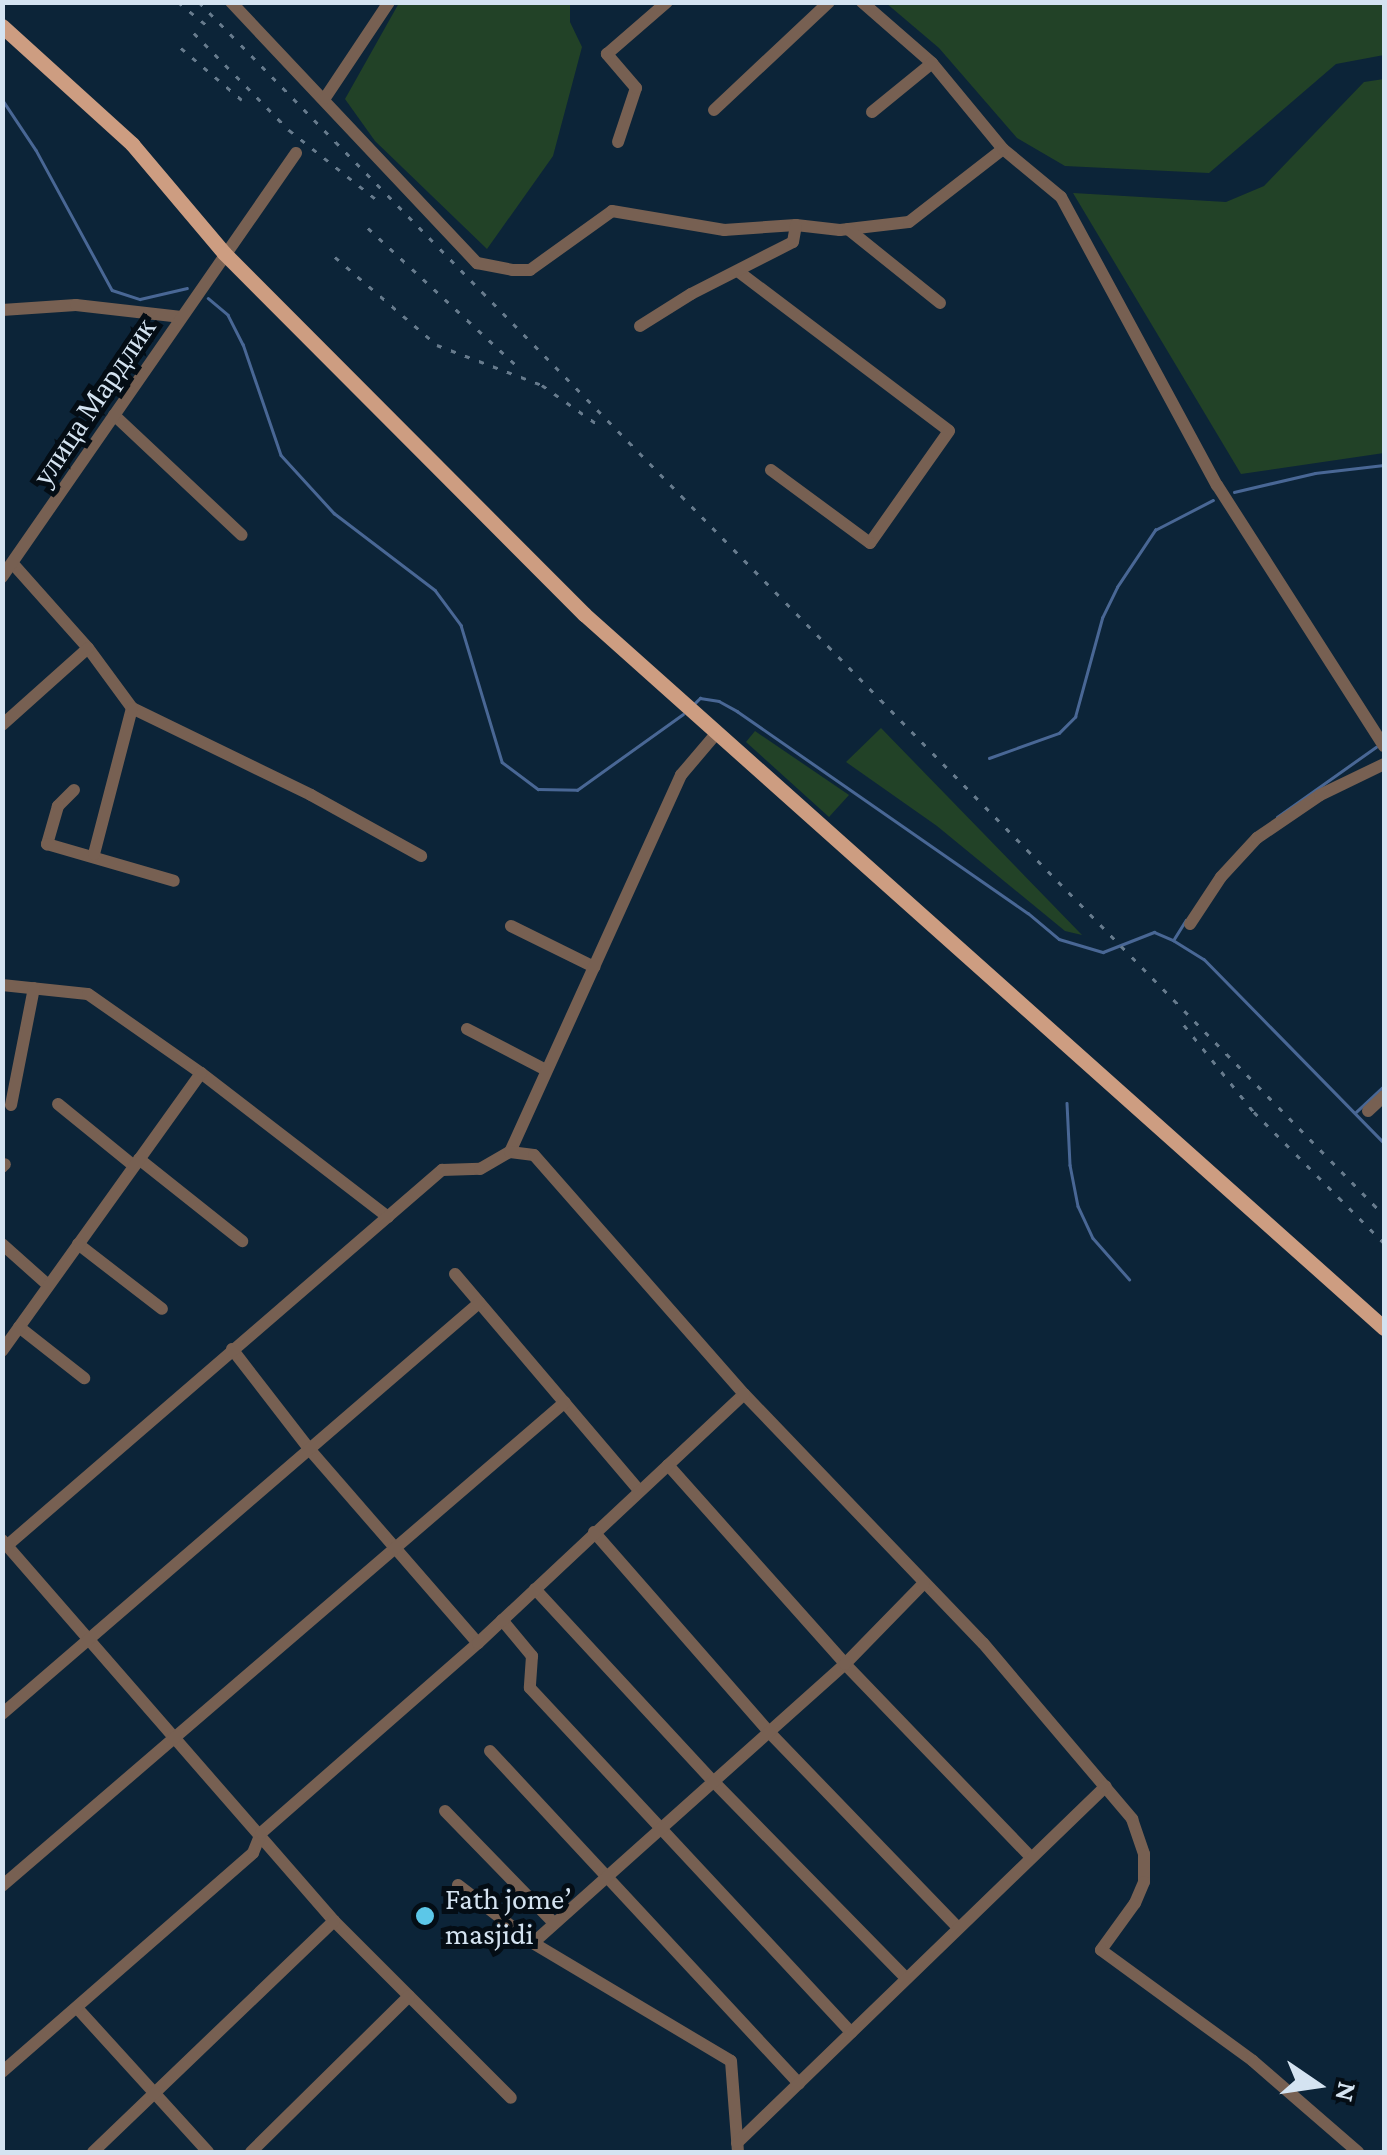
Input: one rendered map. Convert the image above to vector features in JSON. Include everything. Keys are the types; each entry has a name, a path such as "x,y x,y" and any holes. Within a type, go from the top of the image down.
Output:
{"main road":[{"path":"2,26 132,144 224,253 520,553 676,700 1019,999 1384,1328"}],"street":[{"path":"230,2 326,98 336,116 477,263 530,270 612,211 724,230 796,225 848,229 909,222 1003,149"},
{"path":"326,98 389,2"},
{"path":"618,142 636,88 607,54 667,2"},
{"path":"714,110 829,2"},
{"path":"862,2 932,63 1003,149 1061,197 1216,484 1384,746"},
{"path":"872,112 932,63"},
{"name":"улица Мардлик","path":"2,577 296,153"},
{"path":"640,326 691,294 793,242 796,225"},
{"path":"848,229 940,303"},
{"path":"739,272 950,431 870,543 772,470"},
{"path":"2,310 76,305 181,317"},
{"path":"114,416 242,534"},
{"path":"14,564 88,648 132,708 311,795 420,856"},
{"path":"2,726 88,648"},
{"path":"94,854 132,708"},
{"path":"510,1152 681,775 715,735"},
{"path":"1190,924 1221,876 1257,838 1320,796 1384,764"},
{"path":"74,790 58,806 47,844 94,854 174,881"},
{"path":"512,926 594,967"},
{"path":"2,985 88,994 201,1073 388,1217"},
{"path":"10,1105 34,988"},
{"path":"466,1029 546,1070"},
{"path":"2,1351 201,1073"},
{"path":"1368,1111 1384,1096"},
{"path":"58,1104 242,1241"},
{"path":"510,2098 334,1921 6,1541 442,1170 480,1169 510,1152 534,1155 744,1394 924,1583 1132,1819 1144,1854 1144,1882 1135,1903 1101,1950 1222,2038 1358,2152"},
{"path":"2,1244 48,1286"},
{"path":"78,1244 162,1309"},
{"path":"455,1274 640,1491"},
{"path":"2,1714 480,1302"},
{"path":"19,1328 84,1378"},
{"path":"232,1348 310,1450 478,1643"},
{"path":"2,2072 253,1853 261,1833 478,1643 744,1394"},
{"path":"2,1886 565,1402"},
{"path":"668,1465 844,1664 1032,1857"},
{"path":"594,1532 769,1732 958,1928"},
{"path":"533,1942 844,1664 924,1583"},
{"path":"535,1589 714,1782 906,1978"},
{"path":"502,1620 532,1656 530,1688 851,2032"},
{"path":"490,1752 798,2083"},
{"path":"737,2148 798,2083 1106,1786"},
{"path":"445,1811 554,1922"},
{"path":"458,1885 533,1942 731,2061 737,2148"},
{"path":"93,2152 334,1921"},
{"path":"251,2152 409,1996"},
{"path":"78,2009 208,2152"}],"green space":[{"path":"399,3 570,3 570,22 582,47 553,156 487,249 375,141 345,99"},
{"path":"886,3 1384,3 1384,55 1336,64 1209,173 1065,166 1017,138 939,48"},
{"path":"1384,79 1384,453 1241,474 1073,193 1226,202 1264,186 1364,82"},
{"path":"881,728 1082,935 1065,931 937,826 846,762"},
{"path":"755,731 849,795 829,817 746,742"}],"waterway":[{"path":"2,99 36,150 112,290 140,299 187,288"},
{"path":"208,298 228,315 243,344 281,455 334,513 435,590 461,625 502,762 538,789 577,790 683,714"},
{"path":"1234,492 1315,473 1384,465"},
{"path":"989,758 1059,733 1075,717 1102,618 1117,587 1155,530 1213,500"},
{"path":"693,705 700,698 719,701 737,711 1028,913 1059,939 1103,952 1154,932 1204,959 1384,1143"},
{"path":"1277,817 1376,747"},
{"path":"1174,939 1186,920"},
{"path":"1356,1112 1384,1086"},
{"path":"1067,1103 1070,1165 1078,1206 1093,1238 1129,1279"}],"railway":[{"path":"178,2 208,26"},
{"path":"199,2 1384,1215"},
{"path":"194,33 289,130 377,200"},
{"path":"181,48 242,100"},
{"path":"368,228 518,367"},
{"path":"335,257 437,345 542,385 597,424"},
{"path":"1184,1025 1254,1112 1384,1243"}],"place":[{"name":"Fath jome’ masjidi","path":"425,1916"}]}
